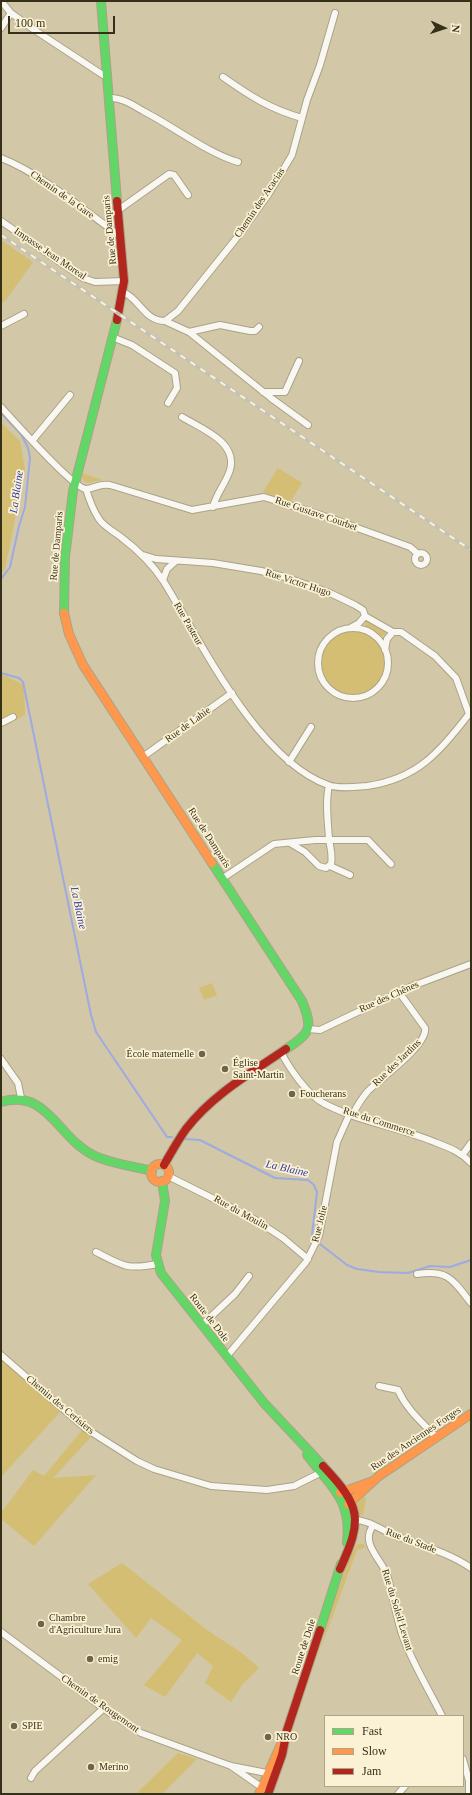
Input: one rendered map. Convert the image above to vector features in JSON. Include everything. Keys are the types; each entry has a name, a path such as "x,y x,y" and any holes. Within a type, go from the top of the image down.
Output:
{"main road":[{"name":"Rue de Damparis","path":"101,1 117,211 124,281 123,292 112,337 75,481 68,524 64,586 64,611 67,629 75,650 84,665 302,1001 309,1019 308,1029"},
{"path":"164,1165 186,1129 203,1110 244,1077 299,1041 308,1029"},
{"path":"1,1102 21,1098 38,1106 81,1148 93,1156 152,1171"},
{"path":"158,1164 164,1165 169,1171 165,1178 154,1179 152,1171 158,1164"},
{"name":"Route de Dole","path":"165,1178 165,1201 157,1245 158,1264 165,1278 264,1403 342,1492 349,1503 353,1520 340,1569 287,1730 272,1774 264,1792"},
{"name":"Rue des Anciennes Forges","path":"342,1492 373,1480 471,1414"},
{"name":"Rue des Anciennes Forges","path":"349,1503 369,1487 373,1480"}],"street":[{"path":"1,1 11,13 103,75 107,75"},
{"path":"1,28 11,13"},
{"name":"Chemin des Acacias","path":"165,321 185,302 235,240 268,195 292,155 335,13"},
{"path":"223,77 256,100 280,111 302,118"},
{"path":"109,98 126,102 166,123 224,158 238,162"},
{"name":"Chemin de la Gare","path":"1,158 16,164 40,179 120,236"},
{"path":"117,211 169,174 174,175 188,195"},
{"name":"Impasse Jean Moreal","path":"1,221 83,278 95,282 124,281"},
{"path":"123,292 134,300 147,315 155,320 165,321 189,332 263,392 308,425"},
{"path":"1,326 24,314"},
{"path":"189,332 220,325 250,331 254,331 259,327"},
{"path":"112,337 132,345 176,373 177,388 168,403"},
{"path":"263,392 286,392 299,361"},
{"path":"32,441 70,396"},
{"path":"1,407 32,441 75,481 78,486 86,489"},
{"path":"182,417 218,439 229,449 232,460 230,471 213,507"},
{"name":"Rue Gustave Courbet","path":"86,489 105,484 184,509 200,510 264,497 327,517 410,547 417,553"},
{"name":"Rue Pasteur","path":"86,489 100,521 143,555 163,580 203,650 232,693 264,735 289,762 306,775 329,786 374,785 407,774 432,758 444,746 470,714"},
{"name":"Rue Victor Hugo","path":"143,555 176,561 238,566 285,577 330,593 355,605 363,610 365,616 393,632 401,632 447,667 456,678 462,690 470,714"},
{"path":"163,580 167,569 176,561"},
{"path":"350,628 364,630 373,634 380,641 385,650 388,663 387,672 377,689 369,695 359,698 344,697 334,693 328,688 321,677 318,664 319,656 324,644 330,637 337,632 350,628 359,623 365,616"},
{"path":"385,650 387,639 393,632"},
{"name":"Rue de Lahie","path":"144,756 232,693"},
{"path":"1,723 13,716"},
{"path":"289,762 311,728"},
{"path":"329,786 327,803 329,840 332,855 330,866"},
{"path":"223,878 274,844 329,840 368,840 391,864"},
{"path":"290,843 305,852 319,866 326,868 330,866 350,875"},
{"name":"Rue des Chênes","path":"308,1029 320,1030 399,992 471,964"},
{"name":"Rue des Jardins","path":"351,1114 368,1091 418,1045 425,1034 425,1028 399,992"},
{"name":"Rue du Commerce","path":"281,1052 291,1071 319,1100 351,1114 406,1130 463,1154 471,1163"},
{"path":"1,1059 18,1083 21,1098"},
{"name":"Rue Jolie","path":"227,1356 308,1260 319,1236 337,1142 351,1114"},
{"path":"463,1154 471,1143"},
{"name":"Rue du Moulin","path":"165,1178 254,1219 283,1238 308,1260"},
{"path":"96,1252 125,1267 137,1268 158,1264"},
{"path":"417,1274 432,1272 444,1274 453,1280 471,1303"},
{"path":"202,1324 234,1294 249,1276"},
{"name":"Chemin des Cerisiers","path":"1,1355 85,1428 136,1461 154,1470 211,1486 267,1490 294,1486 323,1471"},
{"path":"379,1386 398,1390 403,1402 415,1417 436,1437"},
{"name":"Rue du Stade","path":"353,1520 373,1526 452,1557 471,1568"},
{"name":"Rue du Soleil Levant","path":"373,1526 369,1534 369,1544 380,1560 387,1575 400,1627 409,1652 441,1715"},
{"name":"Chemin de Rougemont","path":"1,1632 104,1708 141,1733 231,1766 272,1774"},
{"path":"30,1778 39,1767 104,1708"},
{"path":"464,1763 469,1781 469,1794"},
{"name":"Chemin de Rougemont","path":"231,1766 264,1792"}],"shaded area":[{"path":"1,240 33,262 6,300 1,304"},
{"path":"1,423 20,441 25,469 5,569 1,574"},
{"path":"278,468 302,483 290,502 263,492"},
{"path":"81,473 103,480 88,483 83,480"},
{"path":"365,621 368,621 385,631 386,635 379,636 366,628"},
{"path":"347,631 359,631 376,640 383,651 385,663 383,675 376,686 359,695 347,695 335,690 326,681 321,669 321,657 326,645 335,636"},
{"path":"1,674 24,685 25,715 1,728"},
{"path":"212,983 217,995 204,1000 199,988"},
{"path":"4,1359 61,1411 1,1477 1,1364"},
{"path":"82,1430 91,1437 53,1478 96,1475 34,1546 1,1519 1,1513 33,1470 44,1476"},
{"path":"363,1495 366,1498 363,1516 358,1513 356,1505"},
{"path":"358,1544 363,1544 366,1547 357,1550 318,1656 342,1579 353,1551"},
{"path":"122,1563 207,1630 242,1653 259,1668 242,1685 231,1702 205,1683 213,1666 197,1653 165,1697 144,1685 182,1640 151,1618 136,1638 88,1584"},
{"path":"178,1753 197,1759 162,1794 136,1794"}],"waterway":[{"name":"La Blaine","path":"1,413 21,434 28,448 30,458 25,507 19,526 10,567 1,579"},
{"name":"La Blaine","path":"1,673 19,678 23,682 91,1015 96,1032 167,1137 172,1137"},
{"name":"La Blaine","path":"185,1139 200,1140 275,1178 308,1180 314,1185 317,1192 312,1235 314,1239"},
{"name":"La Blaine","path":"320,1244 347,1265 357,1269 379,1272 408,1273 430,1266 450,1267 471,1260"}],"railway":[{"path":"1,235 471,550"}],"traffic: fast":[{"path":"101,1 117,201"},
{"path":"64,613 65,557 73,491 117,320"},
{"path":"212,863 302,1001 308,1018 308,1029 301,1039 286,1049"},
{"path":"1,1102 17,1100 30,1102 41,1108 70,1138 93,1155 115,1163 152,1171"},
{"path":"162,1181 165,1201 156,1255 161,1273 264,1403 323,1466"},
{"path":"307,1455 332,1485 343,1504 348,1528 347,1543"},
{"path":"320,1630 341,1564"}],"traffic: slow":[{"path":"64,613 69,634 83,665 212,863"},
{"path":"160,1164 166,1167 169,1173 166,1179 160,1182 154,1179 151,1173 154,1167 160,1164"},
{"path":"348,1504 379,1476 471,1414"},
{"path":"340,1493 373,1481"},
{"path":"259,1794 282,1742"}],"traffic: jam":[{"path":"117,201 124,281 117,320"},
{"path":"164,1165 186,1129 208,1105 246,1075 286,1049"},
{"path":"323,1466 345,1492 351,1503 354,1514 355,1525 352,1537 340,1569"},
{"path":"268,1794 282,1755 287,1730 320,1630"}],"place":[{"name":"École maternelle","path":"202,1054"},
{"name":"Église Saint-Martin","path":"225,1069"},
{"name":"Foucherans","path":"292,1094"},
{"name":"Chambre d'Agriculture Jura","path":"41,1624"},
{"name":"emig","path":"90,1659"},
{"name":"SPIE","path":"14,1726"},
{"name":"NRO","path":"268,1737"},
{"name":"Merino","path":"91,1767"}]}
